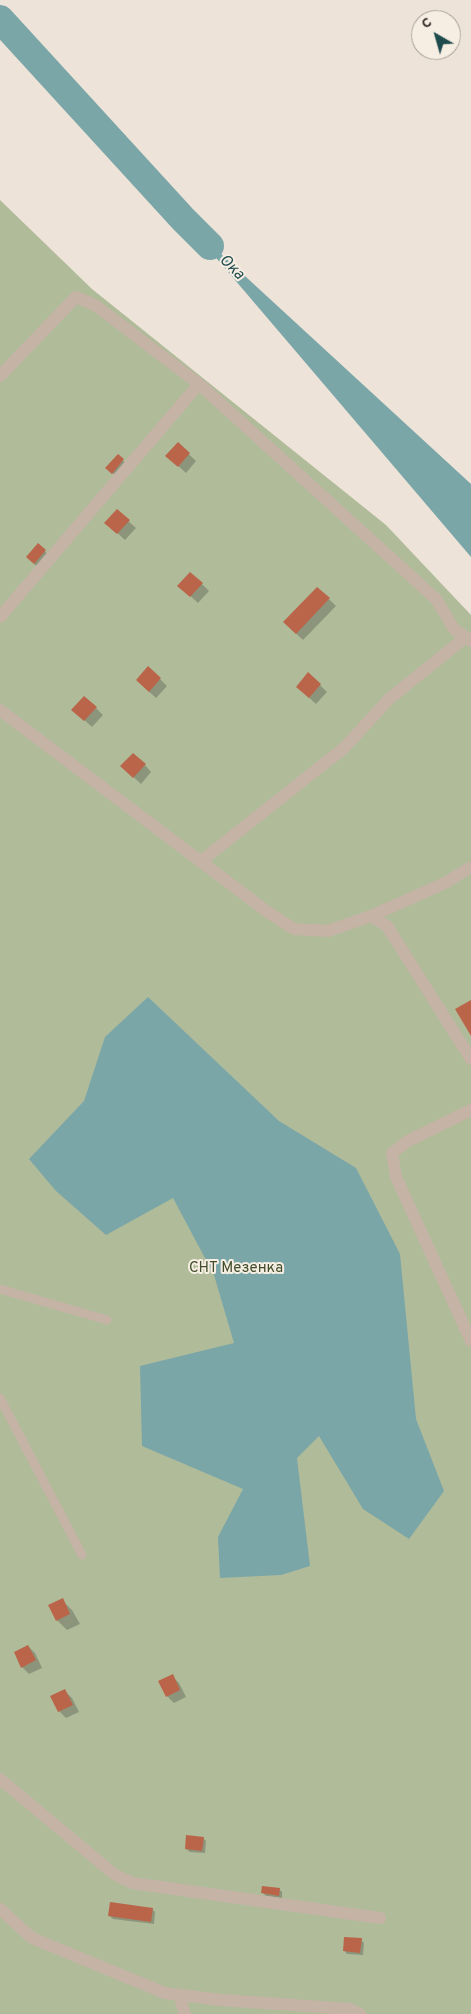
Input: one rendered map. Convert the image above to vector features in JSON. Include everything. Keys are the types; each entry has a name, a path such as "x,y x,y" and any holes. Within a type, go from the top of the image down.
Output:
{"street":[{"path":"0,376 76,298 95,305 200,384 436,599 454,629 468,639 389,699 344,748 200,862"},
{"path":"0,617 200,384"},
{"path":"0,710 200,862 294,929 328,931 371,916 445,883 471,867"},
{"path":"371,916 386,926 471,1059"},
{"path":"471,1110 408,1141 392,1153 396,1177 471,1341"},
{"path":"0,1779 114,1874 132,1883 380,1918"},
{"path":"0,1910 32,1938 165,1993 221,2000 350,2010 360,2014"},
{"path":"179,1995 185,2014"}],"lane":[{"path":"0,1289 107,1320"},
{"path":"0,1398 82,1555"}],"green space":[{"name":"СНТ Мезенка","path":"0,200 92,289 386,525 471,615 471,2014 0,2014"}],"water":[{"path":"183,219 471,484 471,557"},
{"path":"148,997 279,1121 356,1168 400,1254 416,1419 444,1491 409,1539 363,1509 319,1436 297,1458 310,1566 281,1575 220,1578 218,1537 243,1489 142,1446 140,1366 234,1343 214,1275 173,1198 106,1235 56,1191 29,1159 84,1101 105,1037"}],"building":[{"path":"178,442 190,453 178,467 165,456"},
{"path":"118,454 124,459 112,474 105,468"},
{"path":"117,509 130,520 117,534 104,523"},
{"path":"38,543 46,550 34,564 26,557"},
{"path":"190,572 203,583 190,597 177,586"},
{"path":"317,587 330,598 296,634 283,622"},
{"path":"148,666 161,678 149,692 136,680"},
{"path":"308,672 321,684 309,698 296,687"},
{"path":"84,696 97,707 84,721 71,710"},
{"path":"133,753 146,764 133,778 120,766"},
{"path":"471,1000 471,1036 455,1009"},
{"path":"63,1598 70,1614 56,1621 48,1605"},
{"path":"28,1645 36,1660 21,1668 14,1652"},
{"path":"173,1674 180,1690 166,1697 158,1681"},
{"path":"65,1689 73,1705 58,1712 50,1696"},
{"path":"186,1835 204,1837 202,1851 185,1849"},
{"path":"262,1886 280,1888 279,1896 261,1893"},
{"path":"110,1902 153,1908 151,1922 108,1916"},
{"path":"344,1937 362,1938 360,1953 343,1951"}],"waterway":[{"name":"Ока","path":"0,19 210,246"}]}
